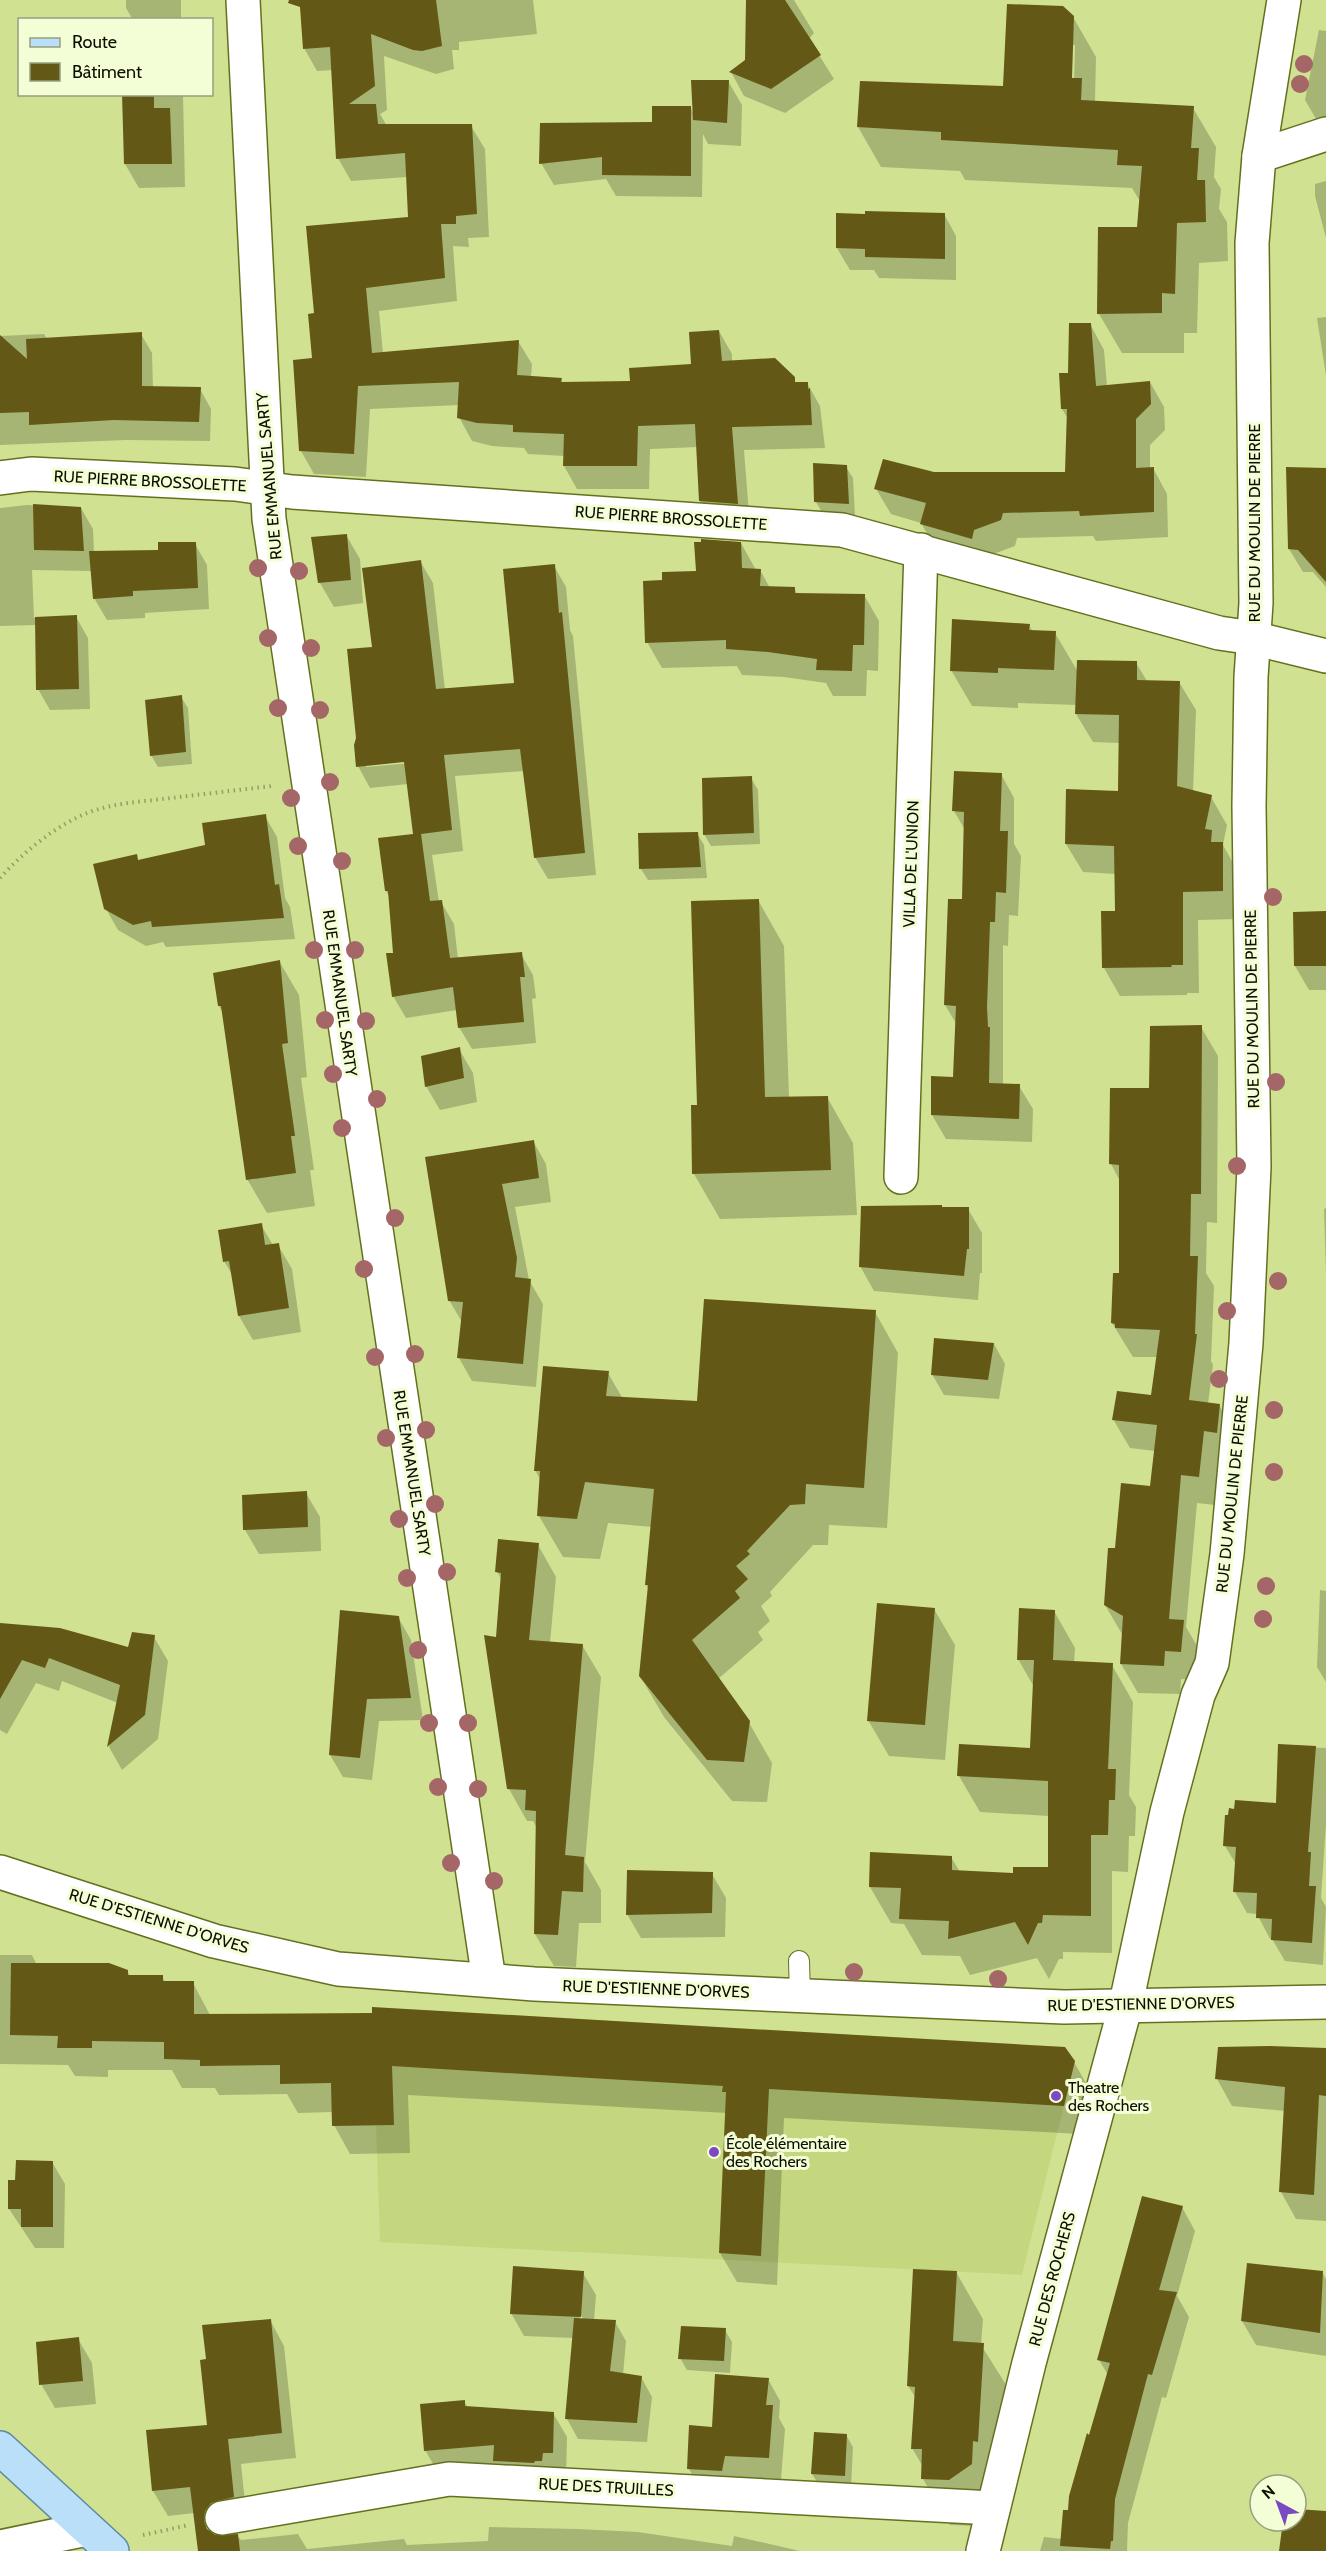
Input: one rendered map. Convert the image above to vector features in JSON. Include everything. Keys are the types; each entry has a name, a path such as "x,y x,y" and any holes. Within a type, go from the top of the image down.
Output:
{"main road":[{"path":"0,2448 102,2544"}],"street":[{"name":"RUE EMMANUEL SARTY","path":"243,0 271,531 489,1980"},
{"name":"RUE DU MOULIN DE PIERRE","path":"1125,2007 1167,1812 1198,1695 1212,1663 1219,1623 1234,1484 1246,1343 1254,1167 1250,806 1253,638 1256,603 1252,243 1259,156 1284,0"},
{"path":"1259,156 1326,134"},
{"name":"RUE PIERRE BROSSOLETTE","path":"0,477 42,475 235,484 267,489 842,530 1219,633 1253,638 1326,656"},
{"name":"VILLA DE L'UNION","path":"901,1177 921,550"},
{"name":"RUE D'ESTIENNE D'ORVES","path":"0,1872 214,1941 327,1967 422,1977 1064,2007 1125,2007 1178,2003 1326,2002"},
{"name":"RUE DES ROCHERS","path":"983,2551 1029,2363 1125,2007"},
{"name":"RUE DES TRUILLES","path":"222,2518 449,2479 993,2508"},
{"path":"0,2547 102,2544"}],"lane":[{"path":"799,1961 800,1996"}],"path":[{"path":"0,878 25,852 45,838 77,818 100,810 125,803 275,786"}],"shaded area":[{"name":"École élémentaire des Rochers","path":"372,2007 1065,2047 1075,2061 1022,2275 380,2242"}],"building":[{"path":"289,0 436,0 442,46 422,51 413,50 371,34 375,86 349,104 376,104 378,124 472,124 477,214 456,216 456,224 441,224 445,278 366,288 372,353 519,340 517,375 562,378 561,382 630,381 629,368 691,364 689,332 719,330 722,361 775,358 795,377 795,382 808,382 808,389 810,388 812,425 732,427 738,504 699,501 695,424 638,426 637,466 563,466 564,434 513,432 513,425 477,423 457,418 459,382 358,386 354,454 299,451 293,360 312,358 308,314 314,313 306,226 408,217 405,153 336,159 330,47 303,49 300,7 288,3"},
{"path":"746,0 785,0 821,55 771,89 729,72 745,60"},
{"path":"1007,4 1063,6 1074,16 1072,78 1082,78 1081,100 1194,106 1191,148 1199,148 1197,180 1205,180 1206,222 1177,223 1175,294 1162,293 1162,313 1097,314 1098,227 1137,227 1142,166 1117,165 1118,150 941,140 941,132 857,127 860,81 1003,86"},
{"path":"691,80 729,80 727,123 693,120"},
{"path":"122,96 154,96 154,108 170,108 172,164 124,164"},
{"path":"652,106 691,106 691,176 602,175 602,157 539,164 540,123 652,122"},
{"path":"865,211 945,213 945,259 865,257 865,249 836,248 836,213 865,214"},
{"path":"1069,323 1091,323 1096,386 1150,381 1151,404 1136,419 1136,468 1154,467 1154,512 1080,516 1079,511 1003,513 1001,520 974,530 972,539 920,524 926,503 874,489 883,459 934,472 1065,472 1067,409 1061,409 1059,373 1068,373"},
{"path":"142,332 142,386 201,387 199,422 114,420 29,425 29,412 0,413 0,335 27,359 26,339"},
{"path":"813,463 847,465 849,504 814,502"},
{"path":"1286,467 1326,468 1326,582 1298,550 1288,549"},
{"path":"33,504 81,507 84,551 34,550"},
{"path":"347,534 351,580 318,583 311,537"},
{"path":"701,539 741,542 742,568 761,569 760,586 795,587 795,593 865,594 864,645 853,645 852,671 816,670 817,659 726,649 726,640 645,643 643,581 662,580 662,572 696,571 694,542 701,542"},
{"path":"158,542 196,542 198,588 133,591 133,596 93,599 89,551 158,550"},
{"path":"421,560 436,689 514,683 503,569 555,564 559,613 562,612 585,853 534,858 520,749 444,755 452,830 421,834 430,901 442,900 450,958 522,952 525,977 520,977 524,1022 458,1028 453,987 392,997 386,953 393,953 388,891 385,891 378,838 413,834 404,762 356,767 354,745 356,738 347,649 372,647 362,568"},
{"path":"77,615 79,689 36,690 35,617"},
{"path":"952,619 1030,624 1029,630 1056,631 1054,670 998,668 998,673 950,671"},
{"path":"1077,660 1137,661 1137,680 1180,681 1177,786 1212,795 1205,829 1212,830 1211,842 1223,842 1223,891 1183,892 1183,965 1102,968 1101,911 1115,911 1114,846 1065,844 1066,789 1118,791 1119,715 1075,714"},
{"path":"182,695 186,752 150,756 145,700"},
{"path":"954,771 1002,773 1000,831 1008,831 1006,893 996,892 995,922 990,922 987,1007 988,1027 990,1027 989,1083 1020,1084 1019,1119 931,1115 931,1076 953,1077 956,1006 944,1005 948,899 962,899 964,812 952,811"},
{"path":"752,776 754,833 703,835 702,778"},
{"path":"266,814 275,885 279,884 284,918 152,927 151,921 133,925 104,909 93,864 137,854 138,860 205,845 202,823"},
{"path":"698,832 701,867 639,869 638,833"},
{"path":"759,899 765,1097 828,1096 831,1170 692,1174 691,1105 697,1105 691,901"},
{"path":"1326,911 1326,966 1294,966 1293,912"},
{"path":"280,960 288,1043 282,1044 295,1136 291,1136 296,1173 246,1180 221,1006 218,1006 213,973"},
{"path":"1202,1025 1201,1194 1191,1194 1190,1256 1198,1256 1195,1334 1197,1334 1189,1400 1220,1404 1217,1433 1204,1431 1199,1477 1181,1475 1169,1619 1184,1620 1181,1652 1165,1651 1164,1666 1120,1664 1123,1616 1104,1605 1108,1548 1115,1548 1121,1483 1150,1486 1157,1425 1112,1420 1117,1391 1151,1395 1160,1330 1115,1328 1115,1324 1111,1323 1113,1273 1119,1273 1119,1165 1109,1164 1110,1088 1149,1088 1150,1026"},
{"path":"460,1047 464,1078 425,1087 421,1056"},
{"path":"534,1140 539,1178 502,1184 517,1258 515,1277 531,1279 523,1364 457,1358 463,1302 448,1301 425,1157"},
{"path":"942,1205 942,1207 969,1207 969,1249 967,1249 964,1276 859,1267 861,1206"},
{"path":"262,1223 265,1245 279,1243 289,1308 238,1316 229,1261 223,1262 218,1230"},
{"path":"704,1299 876,1310 864,1488 806,1484 805,1504 790,1505 747,1551 750,1554 736,1566 748,1579 735,1591 740,1598 692,1640 750,1721 744,1762 707,1760 639,1676 654,1489 585,1482 577,1519 537,1516 540,1471 534,1471 543,1366 609,1371 606,1396 697,1401"},
{"path":"934,1338 994,1343 988,1380 931,1375"},
{"path":"307,1491 308,1527 243,1530 242,1495"},
{"path":"498,1539 539,1543 529,1640 583,1644 565,1855 584,1857 583,1892 562,1891 558,1935 534,1934 536,1811 525,1810 526,1790 507,1789 484,1635 496,1637 501,1573 495,1572"},
{"path":"877,1603 935,1608 925,1725 867,1721"},
{"path":"1019,1608 1055,1610 1053,1660 1113,1663 1108,1769 1116,1769 1115,1800 1109,1800 1108,1835 1091,1835 1091,1916 1043,1915 1042,1923 1038,1923 1028,1945 1015,1922 948,1939 949,1921 899,1919 901,1888 869,1887 870,1852 952,1856 952,1870 1013,1873 1013,1867 1048,1867 1048,1781 957,1776 959,1744 1030,1748 1034,1660 1017,1660"},
{"path":"340,1610 399,1616 411,1698 367,1699 360,1758 329,1755"},
{"path":"0,1623 60,1628 128,1647 132,1632 155,1635 145,1715 107,1747 120,1685 49,1658 45,1668 22,1660 0,1699"},
{"path":"1278,1744 1316,1746 1308,1852 1311,1852 1309,1886 1316,1886 1312,1943 1271,1940 1272,1919 1256,1918 1257,1893 1233,1892 1236,1847 1223,1846 1225,1815 1228,1815 1229,1808 1234,1809 1235,1800 1276,1803"},
{"path":"627,1870 713,1872 712,1913 626,1915"},
{"path":"11,1963 109,1963 128,1970 128,1975 163,1975 163,1981 194,1981 194,2014 372,2013 372,2007 1065,2047 1075,2061 1064,2106 769,2089 761,2256 719,2253 726,2092 722,2092 723,2086 392,2066 394,2125 332,2126 331,2083 280,2084 280,2065 200,2066 200,2060 164,2059 164,2042 92,2041 92,2048 57,2048 58,2036 10,2035"},
{"path":"1218,2047 1326,2048 1326,2096 1319,2095 1314,2195 1279,2192 1285,2087 1215,2079"},
{"path":"16,2160 53,2161 53,2227 21,2227 21,2209 8,2209 8,2180 15,2180"},
{"path":"1142,2196 1183,2206 1159,2290 1177,2292 1152,2375 1148,2374 1115,2499 1113,2541 1111,2541 1110,2549 1060,2546 1063,2510 1068,2510 1069,2496 1087,2433 1089,2435 1110,2363 1097,2360"},
{"path":"1247,2263 1323,2271 1320,2333 1241,2321"},
{"path":"513,2266 584,2271 581,2317 510,2314"},
{"path":"913,2269 957,2271 953,2341 984,2343 978,2442 973,2441 972,2464 949,2480 921,2479 922,2449 911,2449 915,2387 907,2386"},
{"path":"574,2318 616,2320 610,2371 642,2376 637,2423 565,2419"},
{"path":"271,2319 282,2433 228,2439 234,2497 211,2503 205,2511 204,2521 207,2529 215,2535 238,2534 240,2551 198,2551 190,2487 152,2491 146,2430 207,2425 200,2360 206,2359 202,2325"},
{"path":"681,2326 726,2328 724,2361 678,2359"},
{"path":"79,2337 83,2381 39,2385 36,2342"},
{"path":"715,2374 769,2378 766,2405 773,2405 769,2458 725,2456 722,2471 687,2469 689,2425 712,2427"},
{"path":"465,2400 465,2406 554,2412 553,2453 543,2453 542,2461 534,2463 493,2461 494,2445 424,2451 420,2404"},
{"path":"814,2432 847,2434 845,2476 811,2474"},
{"path":"1308,2510 1326,2511 1326,2551 1279,2551 1281,2533 1308,2533"}],"place":[{"name":"Theatre des Rochers","path":"1056,2096"},
{"name":"École élémentaire des Rochers","path":"714,2152"}]}
